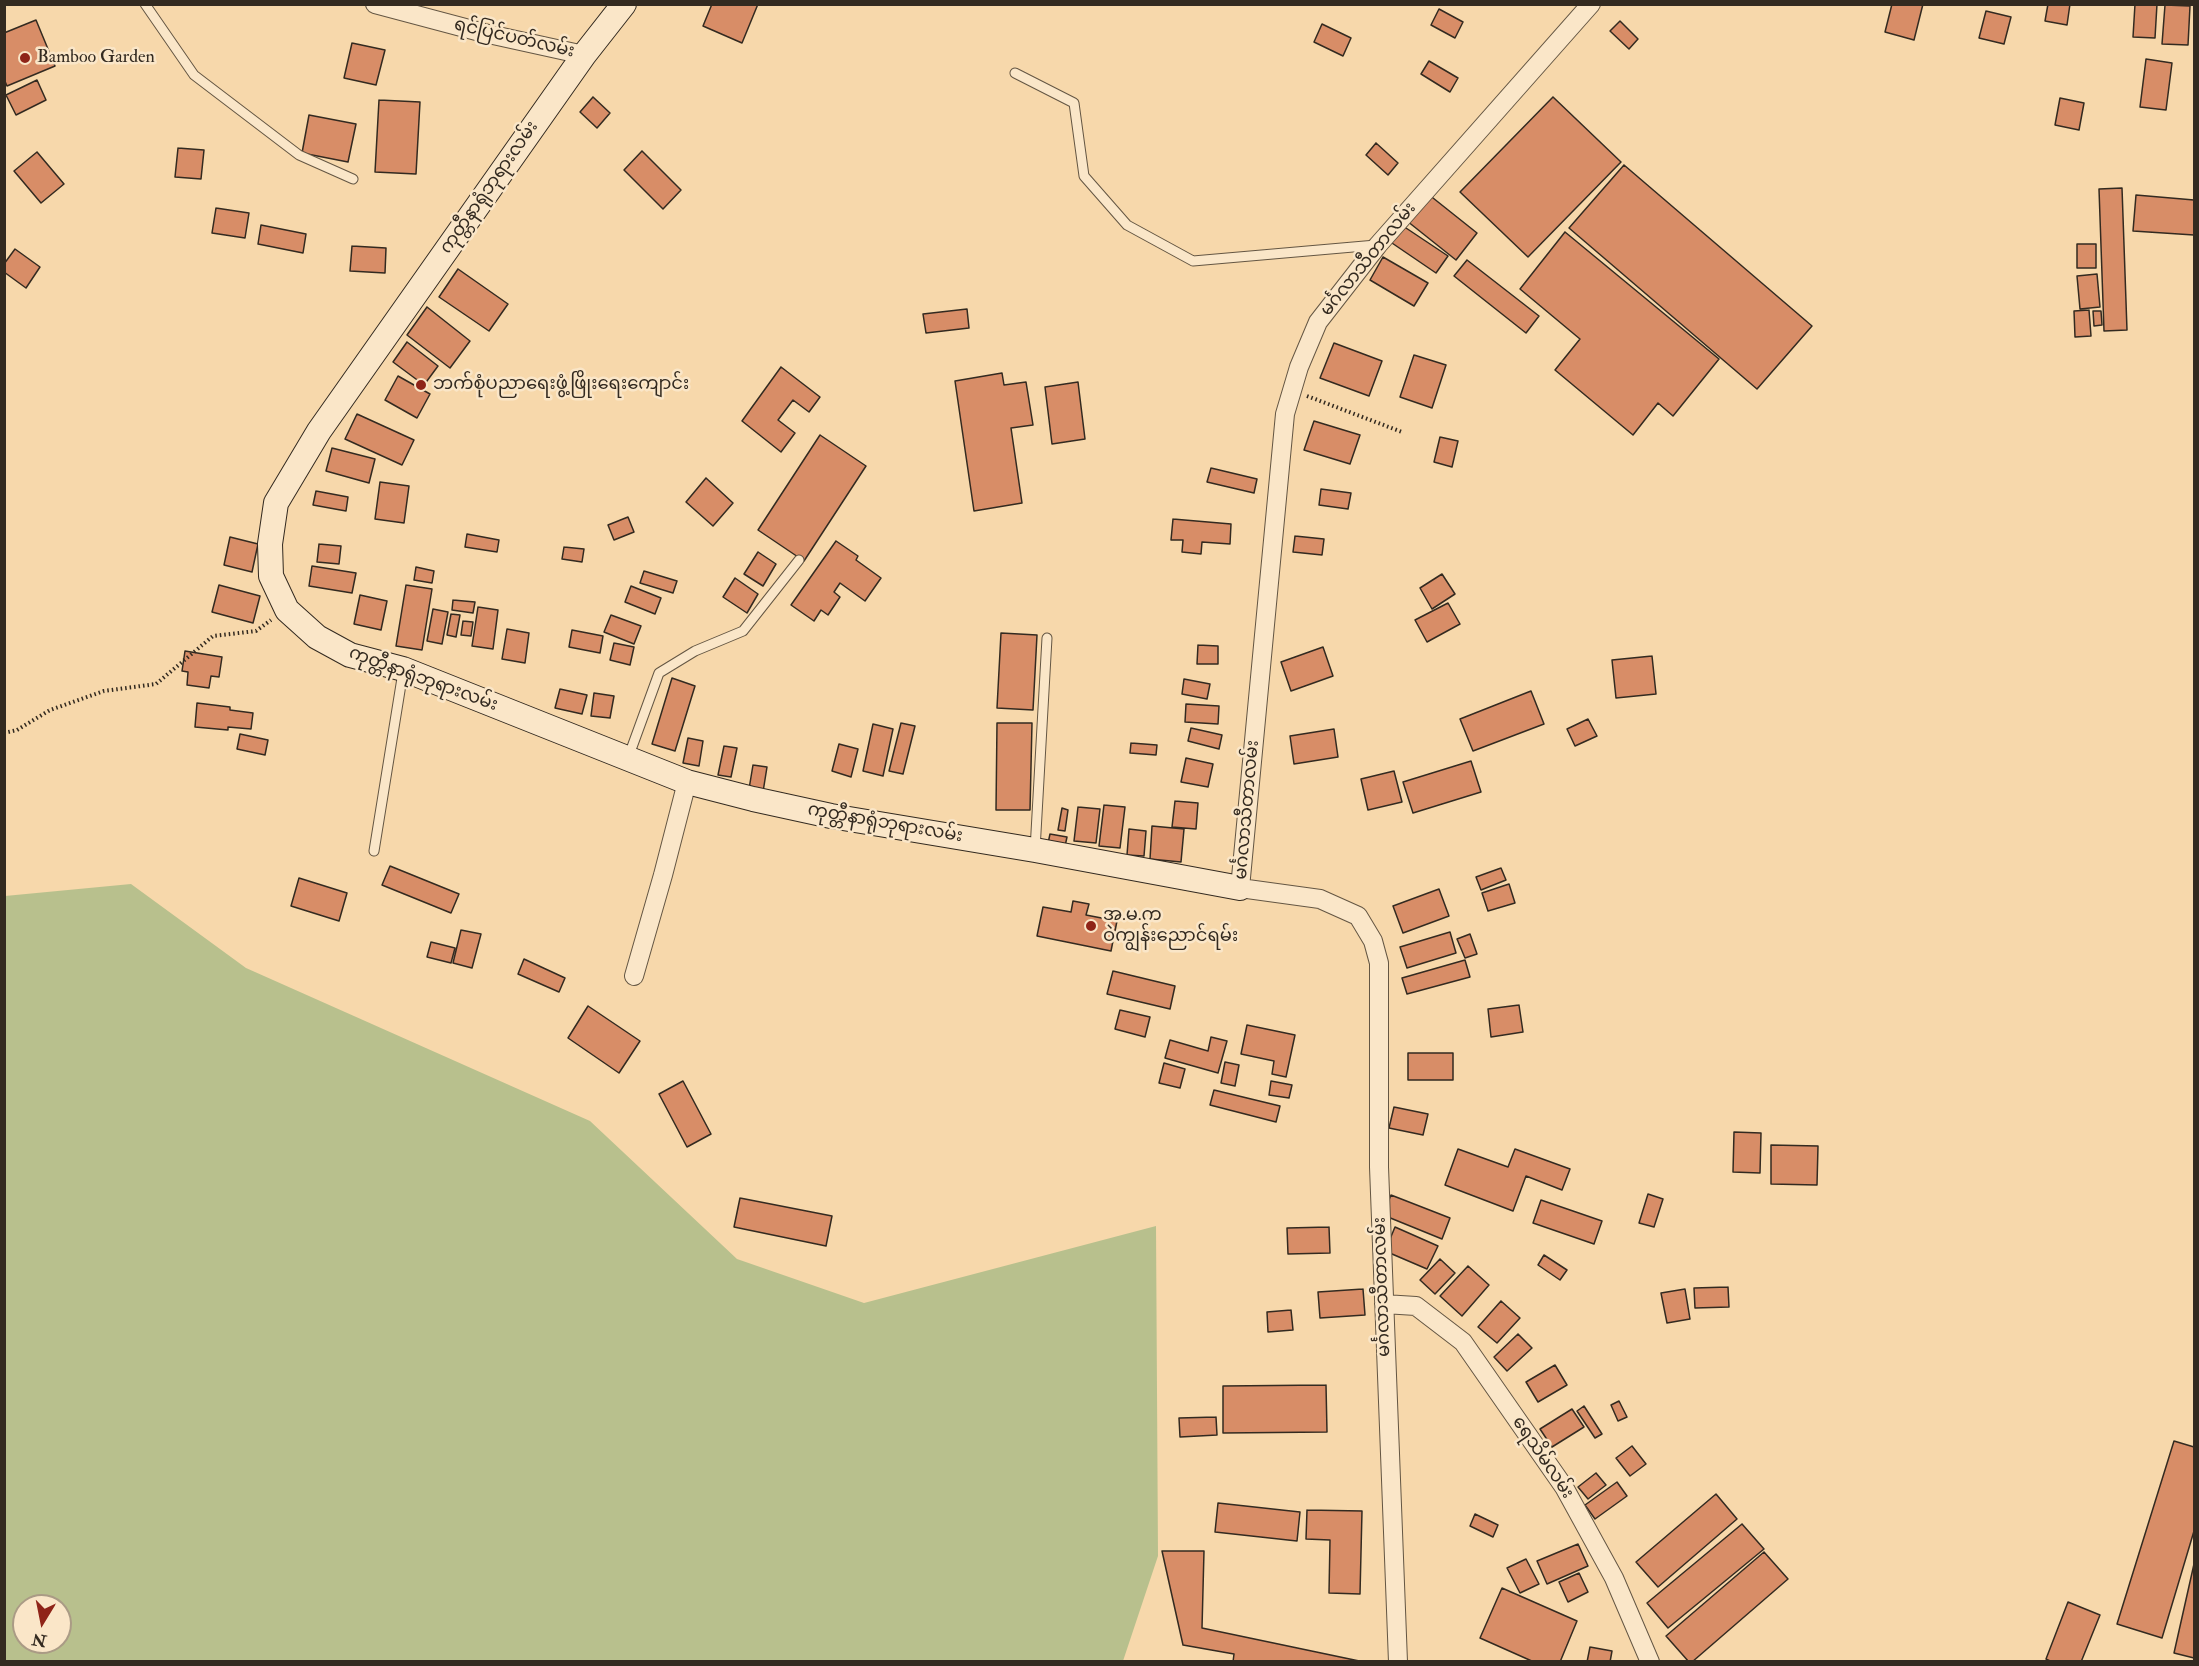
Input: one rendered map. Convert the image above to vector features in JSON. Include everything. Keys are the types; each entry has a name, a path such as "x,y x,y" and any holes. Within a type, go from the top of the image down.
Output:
{"street":[{"name":"ရင်ပြင်ပတ်လမ်း","path":"375,4 484,33 584,55"},
{"name":"ကုတ္တီနာရုံဘုရားလမ်း","path":"624,4 584,55 319,431 276,503 270,544 271,576 286,610 317,637 350,655 404,669 687,782 831,816 1035,850 1240,888"},
{"name":"မင်္ဂလာသီတာလမ်း","path":"1398,1662 1378,1167 1379,963 1373,941 1358,916 1320,900 1240,888 1286,414 1299,367 1318,322 1378,245 1591,4"},
{"path":"634,975 687,782"},
{"name":"ရေသိမ်လမ်း","path":"1384,1304 1416,1306 1463,1342 1564,1488 1614,1578 1650,1662"}],"lane":[{"path":"145,4 194,75 299,155 353,179"},
{"path":"1015,73 1074,103 1084,176 1127,225 1193,261 1378,245"},
{"path":"628,758 659,673 695,651 743,631 799,560"},
{"path":"1035,850 1047,639"},
{"path":"374,851 404,669"}],"path":[{"path":"1292,390 1402,432"},
{"path":"4,733 17,730 50,710 104,691 156,684 213,636 256,631 286,610"}],"green space":[{"path":"131,884 246,968 590,1121 737,1259 864,1303 1156,1226 1158,1556 1123,1661 5,1661 5,896"}],"building":[{"path":"712,4 758,4 742,43 703,26"},
{"path":"1892,4 1923,4 1914,40 1885,32"},
{"path":"2048,4 2070,4 2067,25 2045,21"},
{"path":"2135,4 2157,4 2155,38 2133,37"},
{"path":"2165,5 2190,6 2188,45 2162,44"},
{"path":"1439,9 1463,22 1455,38 1431,25"},
{"path":"1986,11 2011,17 2004,44 1979,38"},
{"path":"36,20 55,66 7,86 4,79 4,33"},
{"path":"1620,21 1638,39 1629,49 1610,31"},
{"path":"1322,24 1351,38 1343,56 1314,42"},
{"path":"352,43 385,50 376,85 344,78"},
{"path":"2146,59 2172,63 2166,110 2140,107"},
{"path":"1429,61 1458,78 1450,92 1421,74"},
{"path":"37,80 46,100 16,115 6,95"},
{"path":"593,97 610,113 597,128 580,112"},
{"path":"1553,97 1621,162 1528,257 1460,192"},
{"path":"2060,98 2084,103 2079,130 2055,125"},
{"path":"379,100 420,102 416,174 375,172"},
{"path":"309,115 356,124 348,162 302,153"},
{"path":"1376,143 1398,163 1388,175 1366,155"},
{"path":"178,148 204,150 201,179 175,177"},
{"path":"642,151 681,190 663,209 624,170"},
{"path":"37,152 64,184 41,203 14,171"},
{"path":"1624,165 1812,326 1757,389 1569,228"},
{"path":"2122,188 2127,330 2104,331 2099,189"},
{"path":"1423,190 1477,233 1456,260 1402,217"},
{"path":"2136,195 2194,200 2194,235 2133,231"},
{"path":"216,208 249,213 245,238 212,233"},
{"path":"1400,224 1448,256 1436,273 1389,241"},
{"path":"261,225 306,234 303,253 258,244"},
{"path":"1565,232 1719,359 1673,416 1658,403 1633,435 1555,370 1580,339 1520,289"},
{"path":"2077,244 2096,244 2096,268 2077,268"},
{"path":"352,246 386,248 385,273 350,271"},
{"path":"15,249 40,267 26,288 4,272 4,264"},
{"path":"1383,257 1428,283 1414,306 1370,280"},
{"path":"1467,260 1539,316 1526,333 1454,276"},
{"path":"458,269 508,304 489,331 439,297"},
{"path":"2097,274 2100,307 2080,309 2077,276"},
{"path":"427,307 470,341 450,368 407,335"},
{"path":"967,309 969,328 926,333 923,314"},
{"path":"2089,310 2091,336 2075,337 2074,311"},
{"path":"2093,311 2101,311 2102,325 2094,326"},
{"path":"407,342 438,366 424,385 393,362"},
{"path":"1334,343 1382,361 1369,396 1320,378"},
{"path":"1414,355 1446,365 1432,408 1400,397"},
{"path":"781,367 820,397 809,412 793,400 778,420 795,433 781,452 742,421"},
{"path":"1002,373 1004,385 1026,382 1033,425 1011,428 1022,503 974,511 955,381"},
{"path":"398,376 430,394 417,418 385,400"},
{"path":"1078,382 1085,439 1052,444 1045,387"},
{"path":"357,414 414,440 402,465 345,439"},
{"path":"1314,421 1360,435 1350,464 1304,450"},
{"path":"820,435 866,466 804,561 758,530"},
{"path":"1440,437 1458,441 1452,467 1434,462"},
{"path":"332,448 375,459 369,483 326,471"},
{"path":"1211,468 1257,479 1254,493 1207,482"},
{"path":"706,478 733,503 713,526 686,502"},
{"path":"380,482 409,486 404,523 375,519"},
{"path":"1321,489 1351,493 1348,509 1319,505"},
{"path":"316,491 348,497 346,511 313,505"},
{"path":"628,517 634,532 614,540 608,525"},
{"path":"1173,519 1231,524 1230,544 1202,542 1201,554 1182,552 1183,540 1171,540"},
{"path":"467,534 499,540 497,552 465,547"},
{"path":"1295,536 1324,539 1322,555 1293,552"},
{"path":"230,537 258,544 252,572 224,565"},
{"path":"836,541 858,556 856,560 881,578 865,601 840,583 834,592 840,597 828,615 821,610 814,621 791,605"},
{"path":"319,544 341,546 339,564 317,562"},
{"path":"564,547 584,549 582,562 562,559"},
{"path":"758,552 776,564 763,586 744,574"},
{"path":"312,566 356,573 352,593 309,586"},
{"path":"416,567 434,571 432,583 414,580"},
{"path":"644,571 677,581 673,593 640,583"},
{"path":"1442,574 1455,594 1432,609 1420,588"},
{"path":"735,578 758,594 747,613 723,597"},
{"path":"219,585 260,596 253,623 212,612"},
{"path":"406,585 432,589 422,650 396,646"},
{"path":"631,586 661,598 655,614 625,602"},
{"path":"360,595 387,601 381,630 354,624"},
{"path":"453,600 475,602 473,613 452,610"},
{"path":"1448,603 1460,624 1427,642 1415,620"},
{"path":"478,607 498,610 493,649 472,646"},
{"path":"433,609 448,612 442,644 427,641"},
{"path":"451,614 460,615 456,637 447,635"},
{"path":"611,615 641,626 634,644 604,632"},
{"path":"463,621 473,622 471,636 461,635"},
{"path":"507,629 529,633 525,663 502,659"},
{"path":"572,630 603,636 600,653 569,647"},
{"path":"1001,633 1037,635 1033,710 997,708"},
{"path":"614,643 634,647 630,665 610,660"},
{"path":"1198,645 1218,646 1218,664 1197,664"},
{"path":"1323,647 1333,676 1291,691 1281,662"},
{"path":"185,651 222,657 219,677 211,676 209,688 187,685 188,672 182,671"},
{"path":"1652,656 1656,694 1616,698 1612,660"},
{"path":"672,678 695,686 675,751 652,744"},
{"path":"1184,679 1210,684 1207,699 1182,694"},
{"path":"560,689 587,695 582,714 555,708"},
{"path":"1531,691 1544,724 1473,751 1460,719"},
{"path":"594,693 614,696 610,718 591,716"},
{"path":"197,703 230,707 230,710 253,713 251,729 228,727 228,730 195,727"},
{"path":"1186,704 1219,706 1218,724 1185,722"},
{"path":"1588,719 1597,736 1575,746 1567,729"},
{"path":"901,723 915,726 903,774 889,771"},
{"path":"997,723 1032,723 1030,810 996,810"},
{"path":"873,724 893,729 883,776 863,771"},
{"path":"1191,728 1222,735 1219,749 1188,741"},
{"path":"1334,729 1338,757 1294,764 1290,736"},
{"path":"240,734 268,740 265,755 237,749"},
{"path":"688,738 703,741 699,766 683,763"},
{"path":"1131,743 1157,745 1156,755 1130,753"},
{"path":"839,744 858,749 851,777 832,771"},
{"path":"724,746 737,748 731,777 718,775"},
{"path":"1186,758 1213,764 1208,787 1181,782"},
{"path":"1471,761 1481,792 1413,813 1403,782"},
{"path":"753,765 767,767 763,792 749,789"},
{"path":"1394,771 1402,802 1368,810 1361,779"},
{"path":"1175,801 1198,803 1196,829 1172,827"},
{"path":"1104,805 1125,807 1120,848 1099,846"},
{"path":"1078,807 1100,809 1096,843 1074,841"},
{"path":"1062,808 1068,810 1065,831 1058,830"},
{"path":"1152,826 1184,829 1181,862 1150,859"},
{"path":"1129,829 1146,831 1144,856 1127,855"},
{"path":"1050,834 1067,837 1064,851 1047,848"},
{"path":"390,866 459,894 451,913 382,885"},
{"path":"1501,868 1506,880 1481,890 1476,877"},
{"path":"299,878 347,893 339,921 291,906"},
{"path":"1509,884 1515,903 1488,911 1482,893"},
{"path":"1439,889 1449,916 1403,933 1393,906"},
{"path":"1073,901 1089,904 1086,915 1117,921 1111,951 1037,936 1043,907 1071,912"},
{"path":"461,930 481,934 472,968 453,963"},
{"path":"1450,932 1456,953 1407,968 1400,947"},
{"path":"1470,934 1477,954 1465,958 1457,939"},
{"path":"431,942 455,948 451,963 427,957"},
{"path":"524,959 565,978 559,992 518,974"},
{"path":"1465,960 1470,977 1407,994 1402,978"},
{"path":"1113,971 1175,986 1170,1009 1107,994"},
{"path":"1519,1005 1523,1032 1491,1037 1488,1009"},
{"path":"588,1006 640,1041 619,1073 568,1038"},
{"path":"1120,1010 1150,1017 1145,1037 1115,1029"},
{"path":"1247,1025 1295,1035 1286,1077 1272,1074 1274,1061 1241,1054"},
{"path":"1211,1037 1227,1041 1218,1073 1165,1058 1170,1040 1208,1051"},
{"path":"1408,1053 1453,1053 1453,1080 1408,1080"},
{"path":"1225,1062 1239,1065 1235,1086 1221,1083"},
{"path":"1164,1063 1185,1069 1180,1088 1159,1083"},
{"path":"683,1081 711,1134 687,1147 659,1094"},
{"path":"1271,1081 1292,1085 1289,1098 1269,1095"},
{"path":"1214,1090 1280,1106 1276,1122 1210,1105"},
{"path":"1394,1107 1428,1114 1423,1135 1389,1128"},
{"path":"1734,1132 1761,1133 1760,1173 1733,1172"},
{"path":"1771,1145 1818,1146 1817,1185 1771,1184"},
{"path":"1458,1149 1508,1167 1515,1149 1570,1169 1562,1190 1526,1176 1513,1211 1445,1185"},
{"path":"1648,1194 1663,1199 1654,1227 1639,1223"},
{"path":"1391,1195 1450,1218 1442,1239 1383,1215"},
{"path":"740,1198 832,1216 826,1246 734,1227"},
{"path":"1541,1200 1602,1221 1594,1244 1533,1223"},
{"path":"1329,1227 1330,1253 1288,1254 1287,1228"},
{"path":"1395,1227 1438,1246 1427,1269 1385,1251"},
{"path":"1544,1255 1567,1270 1560,1280 1538,1265"},
{"path":"1440,1259 1455,1273 1435,1294 1420,1280"},
{"path":"1468,1266 1489,1285 1462,1316 1440,1296"},
{"path":"1728,1287 1729,1307 1695,1308 1694,1288"},
{"path":"1363,1289 1365,1315 1320,1318 1318,1292"},
{"path":"1685,1289 1690,1319 1667,1323 1661,1293"},
{"path":"1501,1301 1520,1318 1497,1343 1478,1327"},
{"path":"1291,1310 1293,1330 1268,1332 1267,1312"},
{"path":"1518,1334 1532,1348 1507,1371 1494,1357"},
{"path":"1555,1365 1567,1385 1538,1402 1526,1382"},
{"path":"1326,1385 1327,1432 1223,1433 1223,1386"},
{"path":"1619,1401 1627,1417 1618,1421 1611,1405"},
{"path":"1584,1406 1602,1434 1595,1438 1577,1411"},
{"path":"1572,1409 1584,1427 1552,1447 1540,1429"},
{"path":"1216,1417 1217,1435 1180,1437 1179,1418"},
{"path":"2174,1441 2194,1447 2194,1531 2162,1638 2117,1624"},
{"path":"1632,1446 1646,1464 1630,1476 1616,1458"},
{"path":"1596,1473 1606,1485 1588,1499 1578,1487"},
{"path":"1617,1482 1627,1496 1595,1519 1585,1505"},
{"path":"1716,1494 1737,1519 1658,1587 1636,1562"},
{"path":"1218,1503 1300,1512 1297,1541 1215,1532"},
{"path":"1307,1510 1362,1511 1360,1594 1329,1593 1330,1540 1306,1539"},
{"path":"1475,1514 1498,1525 1493,1537 1470,1526"},
{"path":"1742,1524 1764,1549 1668,1628 1647,1603"},
{"path":"1578,1544 1588,1566 1547,1584 1537,1561"},
{"path":"1162,1551 1204,1551 1202,1628 1364,1662 1233,1662 1234,1654 1183,1645"},
{"path":"1764,1552 1788,1579 1692,1662 1689,1662 1666,1636"},
{"path":"1526,1559 1539,1584 1520,1593 1507,1568"},
{"path":"2194,1564 2194,1658 2174,1653"},
{"path":"1579,1573 1588,1592 1568,1602 1559,1582"},
{"path":"1502,1588 1577,1621 1560,1662 1534,1662 1480,1638"},
{"path":"2068,1602 2100,1615 2081,1662 2052,1662 2046,1659"},
{"path":"1590,1647 1612,1651 1610,1662 1587,1662"}],"place":[{"name":"Bamboo Garden","path":"25,58"},
{"name":"ဘက်စုံပညာရေးဖွံ့ဖြိုးရေးကျောင်း","path":"421,385"},
{"name":"အ.မ.က ဝဲကျွန်းညောင်ရမ်း","path":"1091,926"}]}
